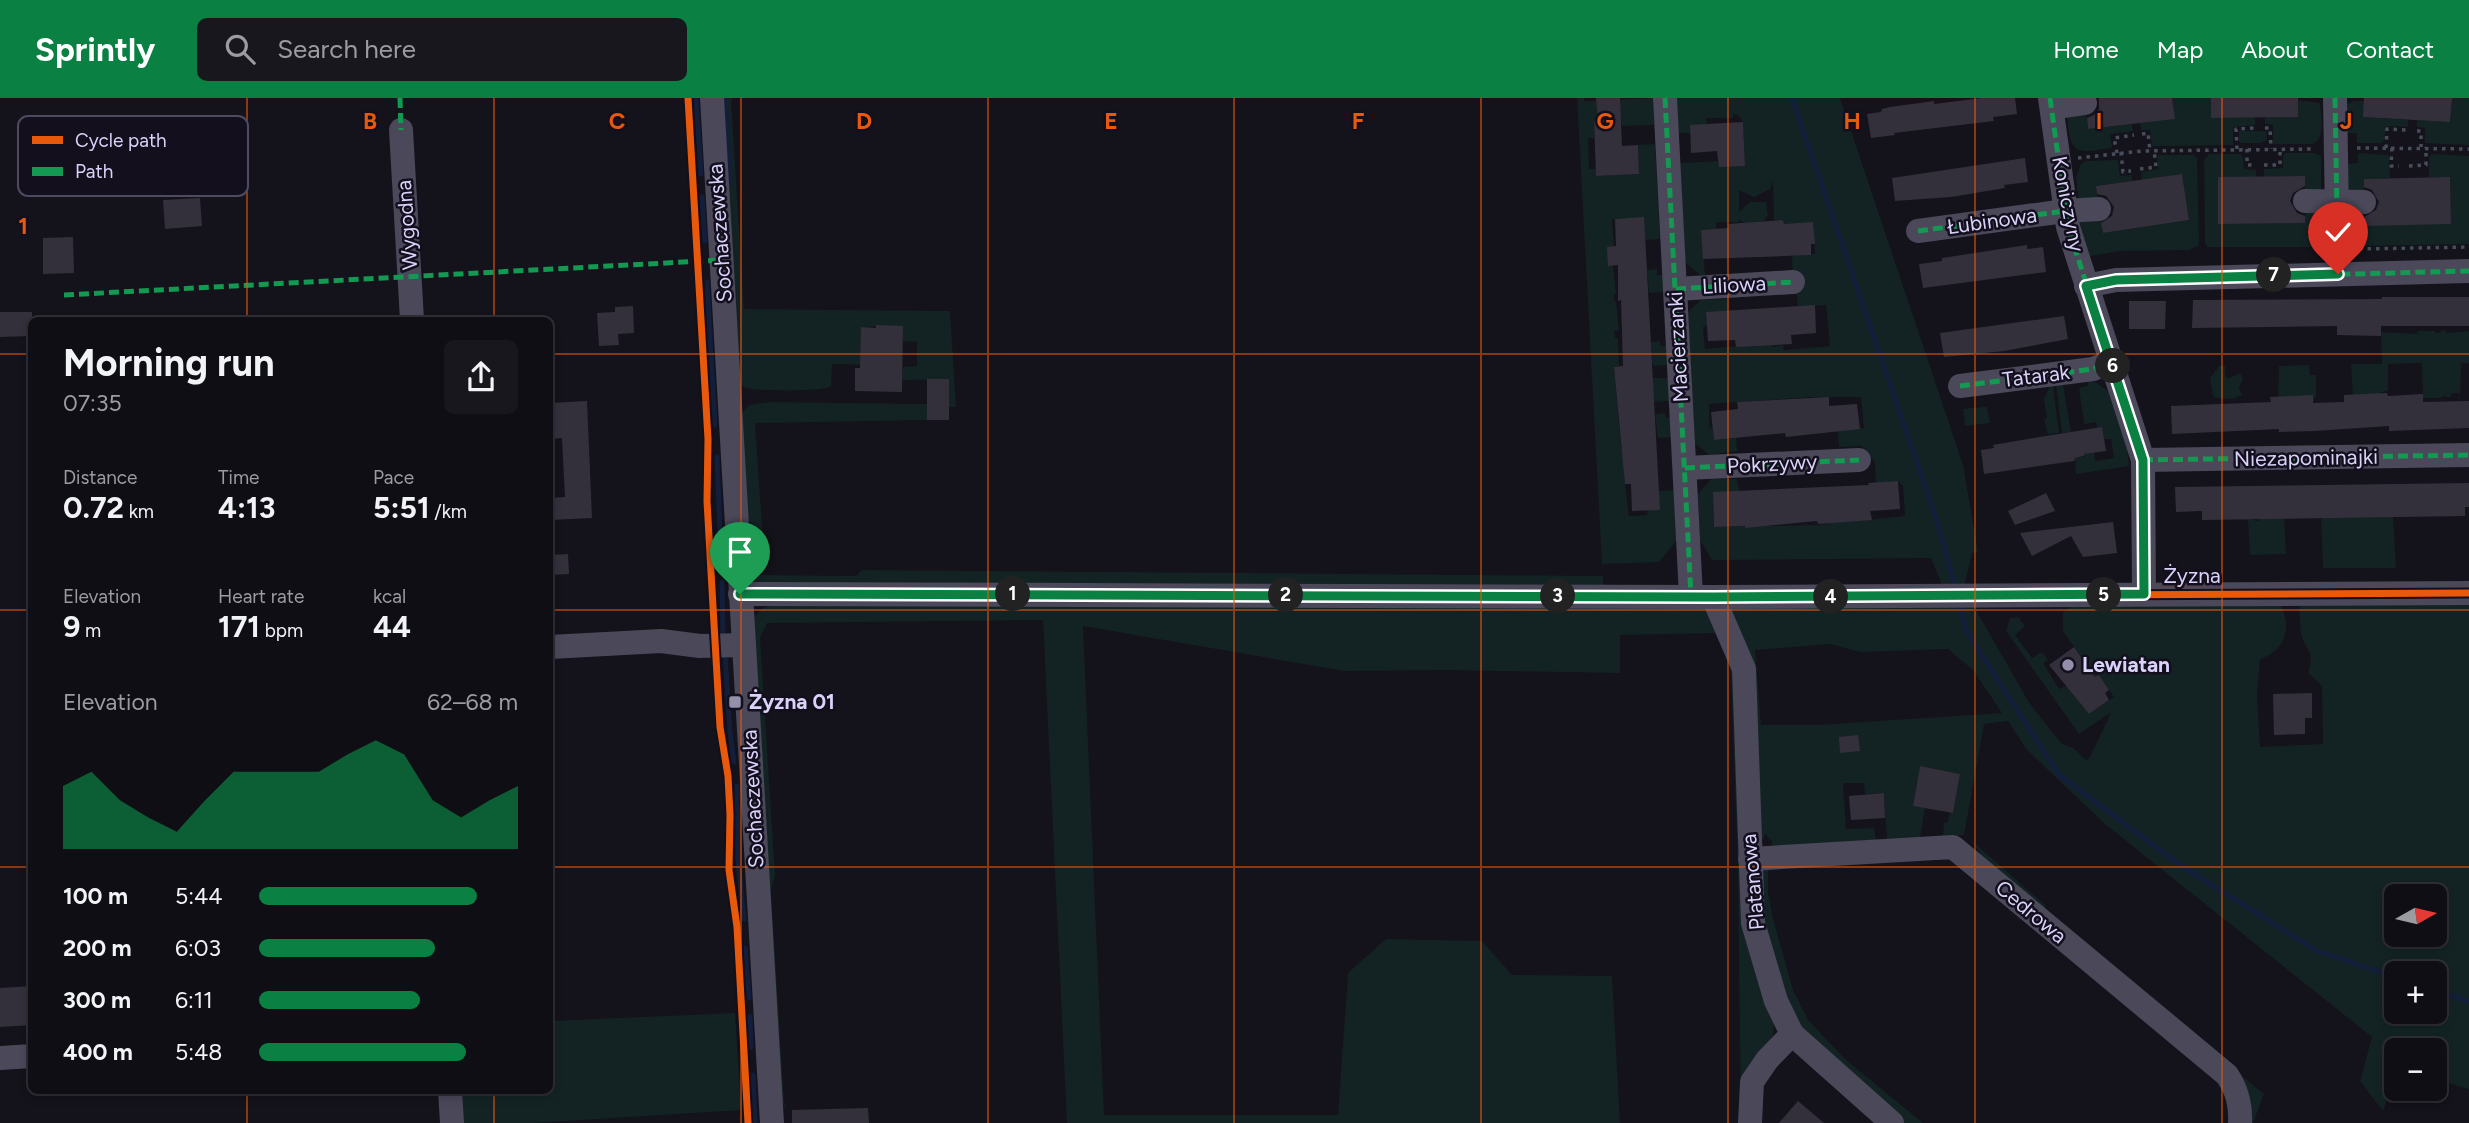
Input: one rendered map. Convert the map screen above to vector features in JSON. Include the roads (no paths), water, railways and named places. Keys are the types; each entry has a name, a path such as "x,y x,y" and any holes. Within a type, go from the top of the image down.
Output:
{"street":[{"name":"Sochaczewska","path":"712,98 772,1123"},
{"name":"Macierzanki","path":"1665,98 1685,468 1702,597"},
{"path":"2335,98 2338,274"},
{"path":"2051,103 2085,103"},
{"name":"Koniczyny","path":"2051,103 2068,227 2143,460 2144,594"},
{"name":"Wygodna","path":"401,130 412,317"},
{"path":"2305,201 2364,202"},
{"name":"Łubinowa","path":"1918,231 2065,211 2099,209"},
{"path":"2086,286 2130,279 2469,271"},
{"name":"Liliowa","path":"1676,289 1793,282"},
{"name":"Tatarak","path":"1960,386 2093,369 2111,362"},
{"name":"Niezapominajki","path":"2143,460 2469,455"},
{"name":"Pokrzywy","path":"1685,468 1859,460"},
{"name":"Żyzna","path":"740,594 1702,597 2469,593"},
{"name":"Platanowa","path":"1702,597 1744,669 1753,923 1776,1001 1792,1034 1892,1123"},
{"path":"553,647 661,641 700,646 744,645"},
{"name":"Cedrowa","path":"1750,859 1953,848 2227,1075 2235,1087 2241,1108 2240,1123"},
{"path":"1750,1123 1752,1082 1767,1060 1792,1034"},
{"path":"0,1058 28,1056"},
{"path":"450,1094 452,1123"}],"waterway":[{"path":"696,98 701,174"},
{"path":"725,98 730,184"},
{"path":"1792,98 1936,518 1955,587"},
{"path":"702,197 705,241"},
{"path":"707,282 715,425"},
{"path":"717,457 721,557"},
{"path":"722,582 723,632"},
{"path":"1959,604 1967,632 2059,775 2183,867 2317,951 2384,973"},
{"path":"725,655 734,762"},
{"path":"737,786 738,859 744,919"},
{"path":"745,948 749,998"},
{"path":"2447,994 2469,1001"},
{"path":"750,1016 751,1047"},
{"path":"753,1075 755,1123"}],"place":[{"name":"Lewiatan","path":"2068,665"},
{"name":"Żyzna 01","path":"735,702"}]}
